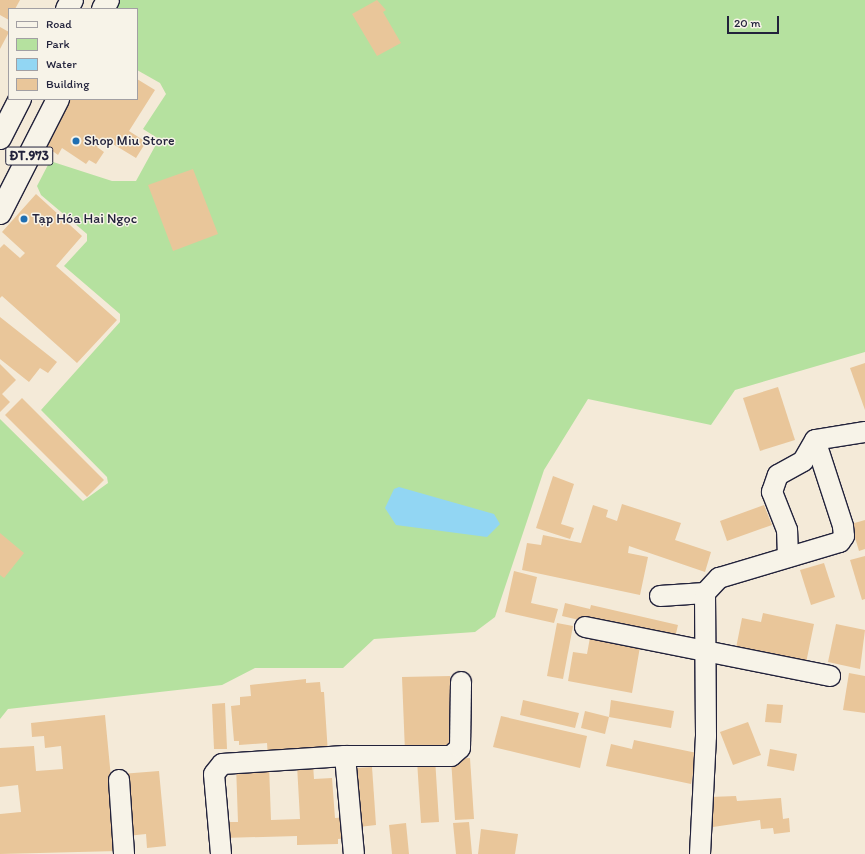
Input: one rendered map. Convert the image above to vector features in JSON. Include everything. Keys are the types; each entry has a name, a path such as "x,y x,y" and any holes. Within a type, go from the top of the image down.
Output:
{"main road":[{"name":"ĐT.973","path":"0,138 19,100"},
{"name":"ĐT.973","path":"0,213 57,100"}],"street":[{"path":"815,440 865,432"},
{"path":"788,557 787,530 772,492 778,475 803,461 815,440"},
{"path":"700,854 708,652 706,593 719,578 840,542 844,536 815,440"},
{"path":"660,596 706,593"},
{"path":"585,627 830,676"},
{"path":"221,854 214,774 222,764 345,756 451,756 457,753 460,748 461,682"},
{"path":"345,756 354,854"},
{"path":"119,780 124,854"}],"green space":[{"path":"119,0 865,0 865,352 735,390 711,425 588,399 544,470 495,617 475,632 374,639 343,668 255,668 222,685 8,709 0,719 0,419 83,501 108,483 107,477 41,410 120,322 120,314 64,266 87,241 87,234 41,195 37,186 50,161 112,181 136,181 159,139 143,129 166,94 160,83 138,71 138,8 115,8"}],"water":[{"path":"399,487 494,514 500,524 487,537 396,525 385,508 394,489"}],"building":[{"path":"0,0 20,0 16,8 8,8 8,19 0,15"},
{"path":"377,0 386,10 383,12 401,43 377,56 352,14"},
{"path":"0,27 8,31 8,34 0,49"},
{"path":"138,80 155,90 129,131 146,142 136,158 103,138 97,147 104,152 96,164 89,160 86,164 62,148 58,155 47,147 50,141 46,139 66,100 138,100"},
{"path":"193,169 218,234 173,251 148,185"},
{"path":"36,194 82,236 56,266 117,320 77,363 2,296 0,298 0,248 4,244 20,258 25,253 2,232"},
{"path":"0,317 57,362 48,373 40,368 29,382 0,359"},
{"path":"865,363 865,410 850,368"},
{"path":"0,364 16,380 2,394 10,402 0,412"},
{"path":"778,387 795,440 760,451 743,398"},
{"path":"22,398 104,480 87,497 5,415"},
{"path":"553,476 574,484 561,524 574,528 570,539 536,528"},
{"path":"622,504 681,523 675,540 711,552 705,572 629,546 628,553 648,557 640,595 522,570 527,543 541,545 543,535 581,543 593,505 608,510 606,517 617,521"},
{"path":"764,505 772,525 727,541 720,521"},
{"path":"865,520 865,549 859,551 851,524"},
{"path":"0,533 24,553 4,578 0,575"},
{"path":"865,556 865,599 862,600 850,560"},
{"path":"824,563 835,597 811,605 800,570"},
{"path":"514,571 537,577 531,603 558,609 554,623 505,612"},
{"path":"565,603 590,609 591,605 678,625 674,642 562,616"},
{"path":"763,613 814,624 806,663 736,648 742,618 761,622"},
{"path":"557,623 573,626 563,679 547,676"},
{"path":"836,624 865,630 860,669 828,662"},
{"path":"591,632 641,641 632,693 568,681 573,652 587,654"},
{"path":"849,673 865,676 865,713 843,710"},
{"path":"450,676 456,750 405,752 402,677"},
{"path":"306,679 306,683 320,682 321,692 324,692 328,754 268,758 267,743 239,745 239,741 234,741 231,706 240,705 240,697 251,696 250,685"},
{"path":"523,700 579,713 575,728 520,715"},
{"path":"611,700 674,711 671,728 609,717"},
{"path":"225,703 227,749 214,749 212,704"},
{"path":"767,704 783,705 781,723 765,722"},
{"path":"585,711 609,717 605,734 581,728"},
{"path":"105,715 118,851 0,854 0,814 21,812 18,785 0,787 0,748 34,746 36,771 63,769 61,746 45,748 44,736 32,737 31,723"},
{"path":"501,716 587,736 580,768 493,747"},
{"path":"748,722 761,755 733,765 720,732"},
{"path":"634,740 697,753 691,784 606,766 611,744 632,749"},
{"path":"770,749 797,754 794,771 767,766"},
{"path":"435,758 439,822 421,823 417,760"},
{"path":"470,758 474,819 455,820 451,759"},
{"path":"313,764 314,779 332,778 335,818 348,817 349,838 338,839 338,844 297,845 297,836 223,838 222,822 238,822 236,765 269,765 271,820 300,819 297,765"},
{"path":"372,767 376,825 359,827 355,768"},
{"path":"159,771 166,846 147,848 146,834 127,836 121,774"},
{"path":"736,796 737,801 781,798 783,819 789,818 790,832 774,834 773,828 761,829 760,820 713,827 710,797"},
{"path":"469,822 472,854 456,854 453,823"},
{"path":"406,823 409,854 392,854 389,825"},
{"path":"481,829 518,834 515,854 478,854"}],"place":[{"name":"Shop Miu Store","path":"76,141"},
{"name":"Tạp Hóa Hai Ngọc","path":"24,219"}]}
